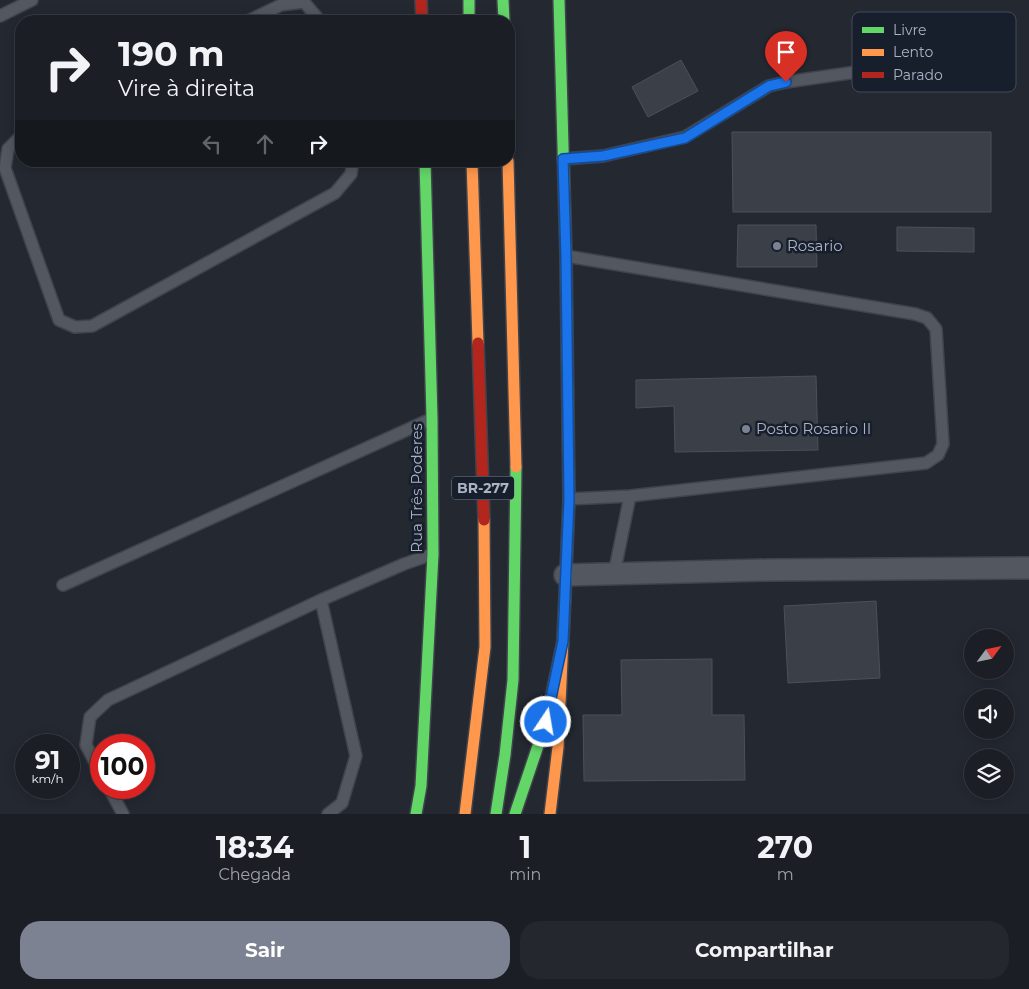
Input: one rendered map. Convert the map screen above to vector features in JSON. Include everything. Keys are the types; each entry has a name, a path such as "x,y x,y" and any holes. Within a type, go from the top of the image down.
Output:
{"main road":[{"path":"421,0 422,15"},
{"path":"469,0 469,15"},
{"path":"503,0 504,15"},
{"path":"550,814 558,747 569,499 566,256 559,0"},
{"name":"Rua Três Poderes","path":"416,814 421,786 433,554 432,418 425,167"},
{"name":"BR-277","path":"465,814 484,647 483,472 472,167"},
{"name":"BR-277","path":"496,814 513,680 516,456 508,167"},
{"path":"515,814 546,722 563,641"}],"street":[{"path":"565,575 787,570 1029,568"}],"lane":[{"path":"0,16 32,0"},
{"path":"260,15 281,5 304,2 315,15"},
{"path":"563,159 603,156 685,138 769,86 852,73"},
{"path":"15,142 8,149 5,168 59,320 75,327 92,326 334,193 351,174 352,167"},
{"path":"566,256 915,314 927,318 936,329 943,444 938,455 926,463 630,496 569,499"},
{"path":"63,585 432,418"},
{"path":"614,574 630,496"},
{"path":"90,753 86,745 90,717 108,700 321,600 404,564 433,554"},
{"path":"321,600 356,756 342,803 328,814"},
{"path":"115,799 123,814"}],"building":[{"path":"681,60 698,91 648,117 632,87"},
{"path":"732,132 991,132 991,212 733,212"},
{"name":"Rosario","path":"738,225 816,225 817,267 737,267"},
{"path":"897,227 974,228 974,252 897,251"},
{"name":"Posto Rosario II","path":"816,376 818,450 675,452 674,406 636,408 636,380"},
{"path":"876,601 880,678 788,683 784,606"},
{"path":"712,659 712,715 744,715 745,780 584,781 583,715 622,715 621,660"}],"traffic: fast":[{"path":"469,0 469,15"},
{"path":"503,0 504,15"},
{"path":"559,0 566,256 569,499 565,596"},
{"path":"416,814 421,786 433,554 432,418 425,167"},
{"path":"496,814 505,755 513,680 516,467"},
{"path":"515,814 546,722 563,641"}],"traffic: slow":[{"path":"472,167 478,343"},
{"path":"508,167 516,467"},
{"path":"465,814 485,647 484,520"},
{"path":"550,814 558,747 565,596"}],"traffic: jam":[{"path":"421,0 422,15"},
{"path":"478,343 484,520"}],"place":[{"name":"Rosario","path":"777,246"},
{"name":"Posto Rosario II","path":"746,429"}],"route":[{"path":"546,722 563,641 569,499 563,159 603,156 685,138 769,86 786,82"}]}
